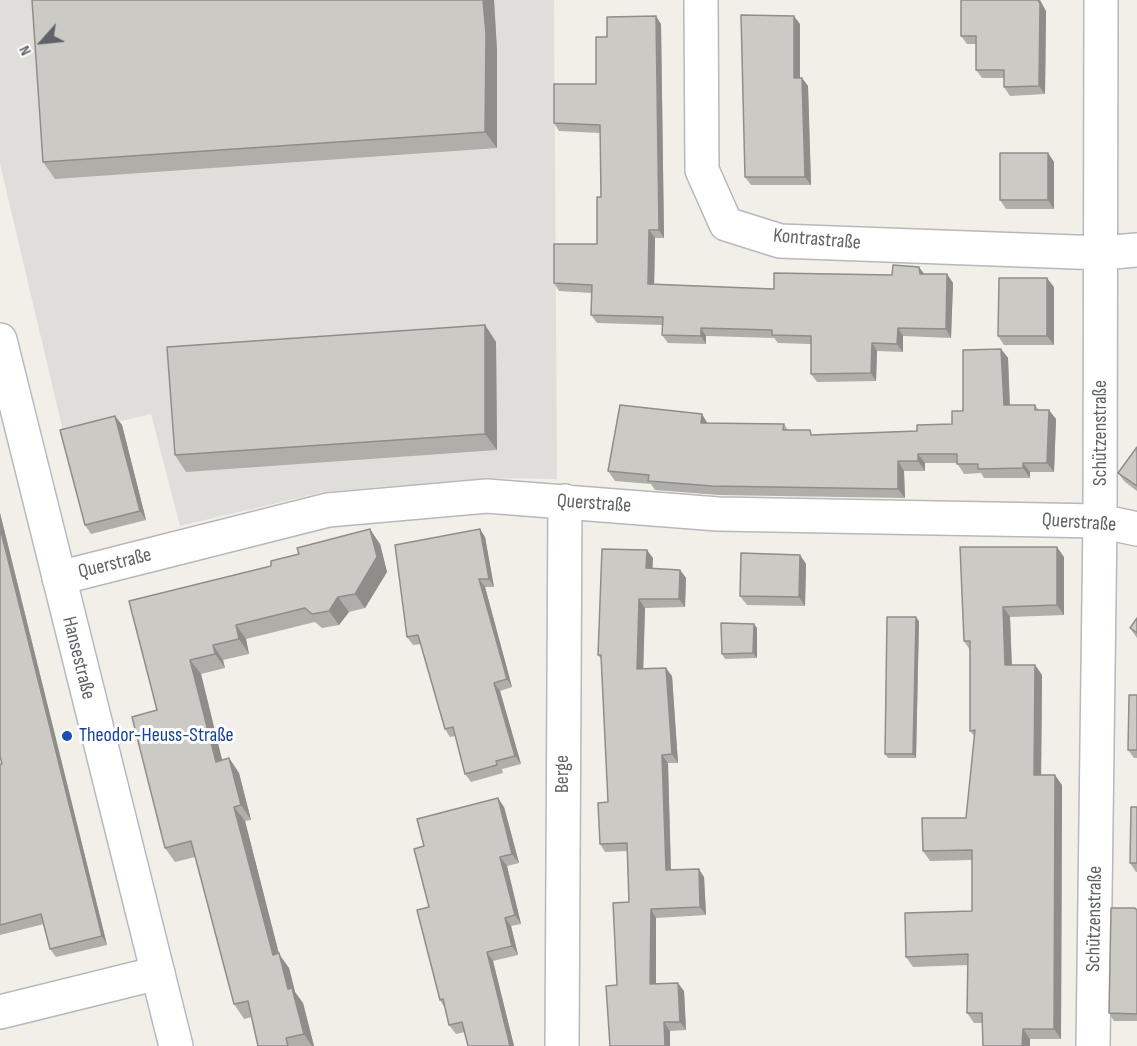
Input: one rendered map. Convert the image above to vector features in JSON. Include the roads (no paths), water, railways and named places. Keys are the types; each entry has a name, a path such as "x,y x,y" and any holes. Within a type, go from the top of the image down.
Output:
{"street":[{"name":"Kontrastraße","path":"701,0 702,170 726,224 780,242 1102,253 1137,250"},
{"name":"Schützenstraße","path":"1093,1046 1100,521 1101,0"},
{"name":"Hansestraße","path":"0,340 176,1046"},
{"name":"Querstraße","path":"59,578 328,510 487,496 718,514 1100,521 1137,529"},
{"name":"Berge","path":"562,1046 565,501"},
{"path":"0,1012 158,974"}],"place":[{"name":"Theodor-Heuss-Straße","path":"67,736"}]}
